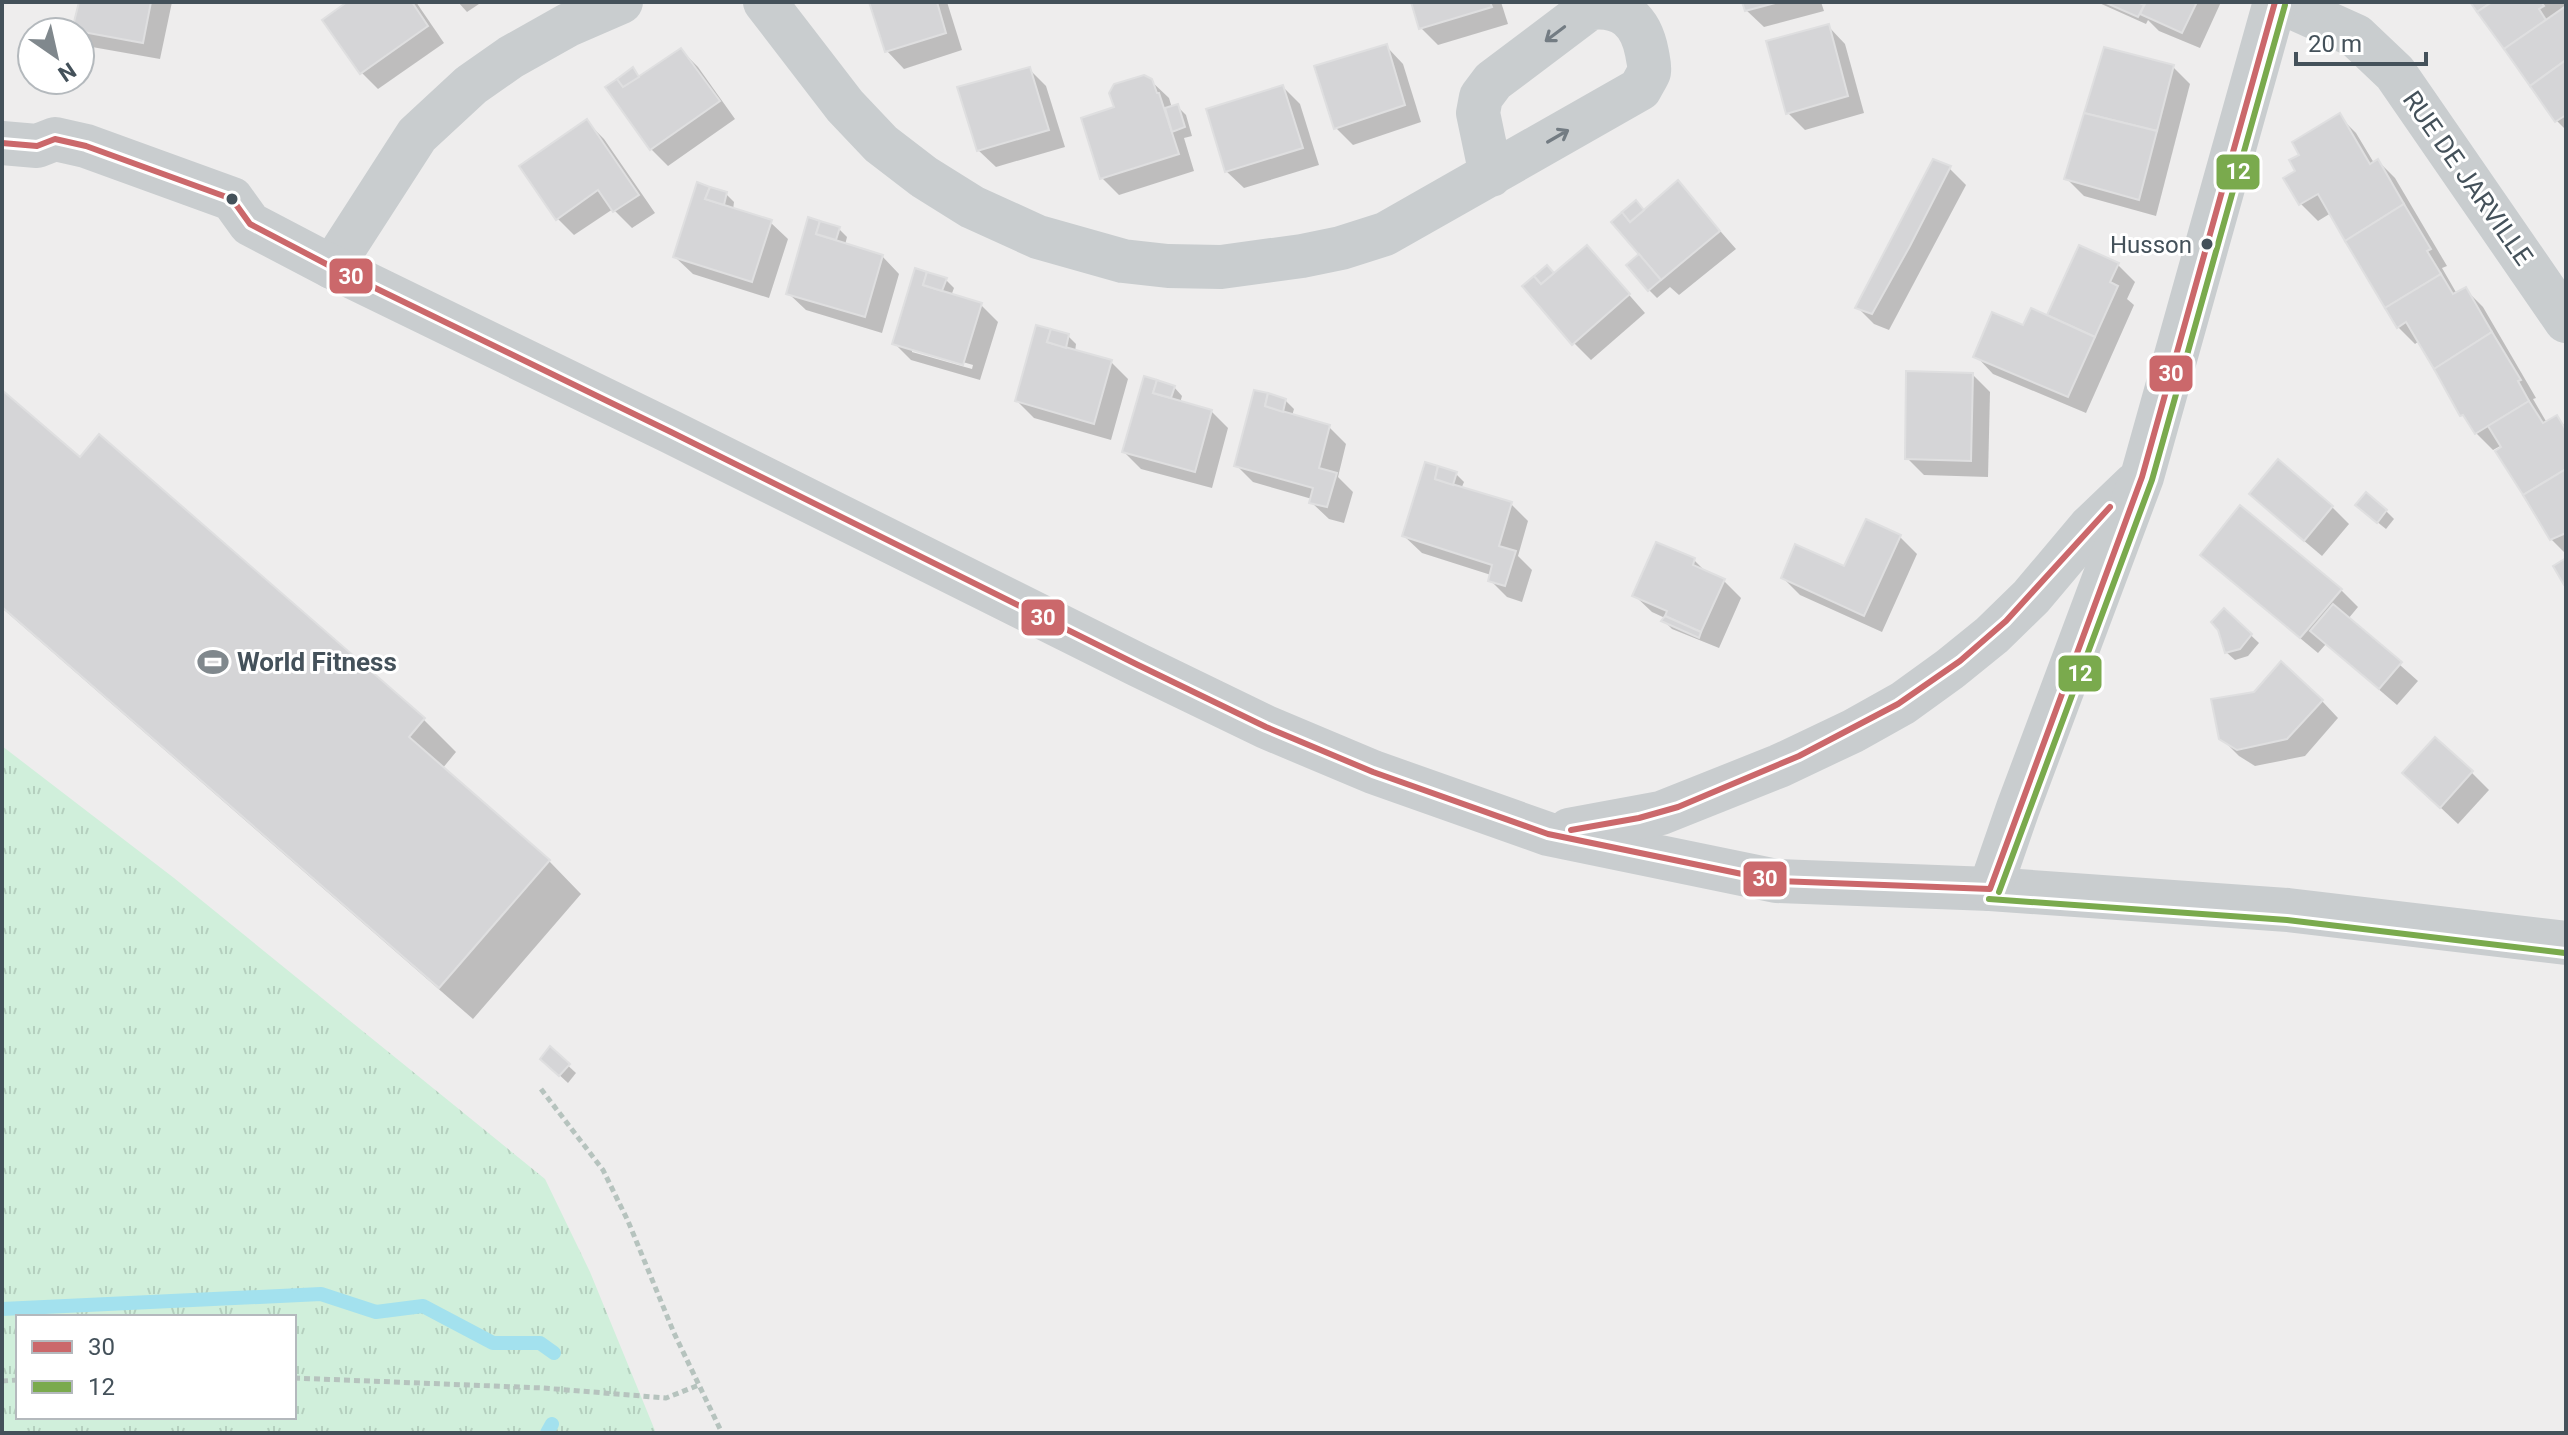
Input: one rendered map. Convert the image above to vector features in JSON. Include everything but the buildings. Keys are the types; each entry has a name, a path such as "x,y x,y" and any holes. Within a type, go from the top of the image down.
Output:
{"street":[{"path":"332,267 417,135 471,85 511,57 568,25 621,2"},
{"path":"765,2 845,106 881,144 924,177 972,207 1038,237 1123,261 1221,267 1341,248 1385,234 1491,175"},
{"path":"1990,889 2142,477 2275,2"},
{"name":"RUE DE JARVILLE","path":"2275,2 2356,36 2395,73 2566,321"},
{"path":"20,144 47,160 135,187 227,227 250,224 1266,727 1373,772 1548,834 1776,881 1990,889 2288,910 2566,943"},
{"path":"1548,834 1661,813 1779,766 1903,703 1992,635 2031,597 2090,527 2142,477"}],"path":[{"path":"541,1089 603,1170 722,1433"},
{"path":"296,1378 543,1388 666,1398 699,1385"}],"green space":[{"path":"2,746 174,878 545,1179 590,1272 656,1433 2,1433"}],"waterway":[{"path":"2,1309 321,1294 376,1312 423,1306 493,1343 540,1343 554,1353"},
{"path":"547,1433 552,1424"}],"transit line":[{"name":"30","path":"2,143 37,146 55,139 86,146 232,199 250,224 332,267 1138,665 1266,727 1373,772 1548,834 1776,881 1990,889 2142,477 2275,2"},
{"name":"12","path":"1999,892 2152,480 2285,5"},
{"name":"30","path":"1571,830 1639,818 1678,807 1799,756 1898,704 1960,661 2006,621 2110,507"},
{"name":"12","path":"1989,899 2287,920 2565,953"}],"place":[{"name":"Husson","path":"2207,244"},
{"name":"World Fitness","path":"213,662"}]}
